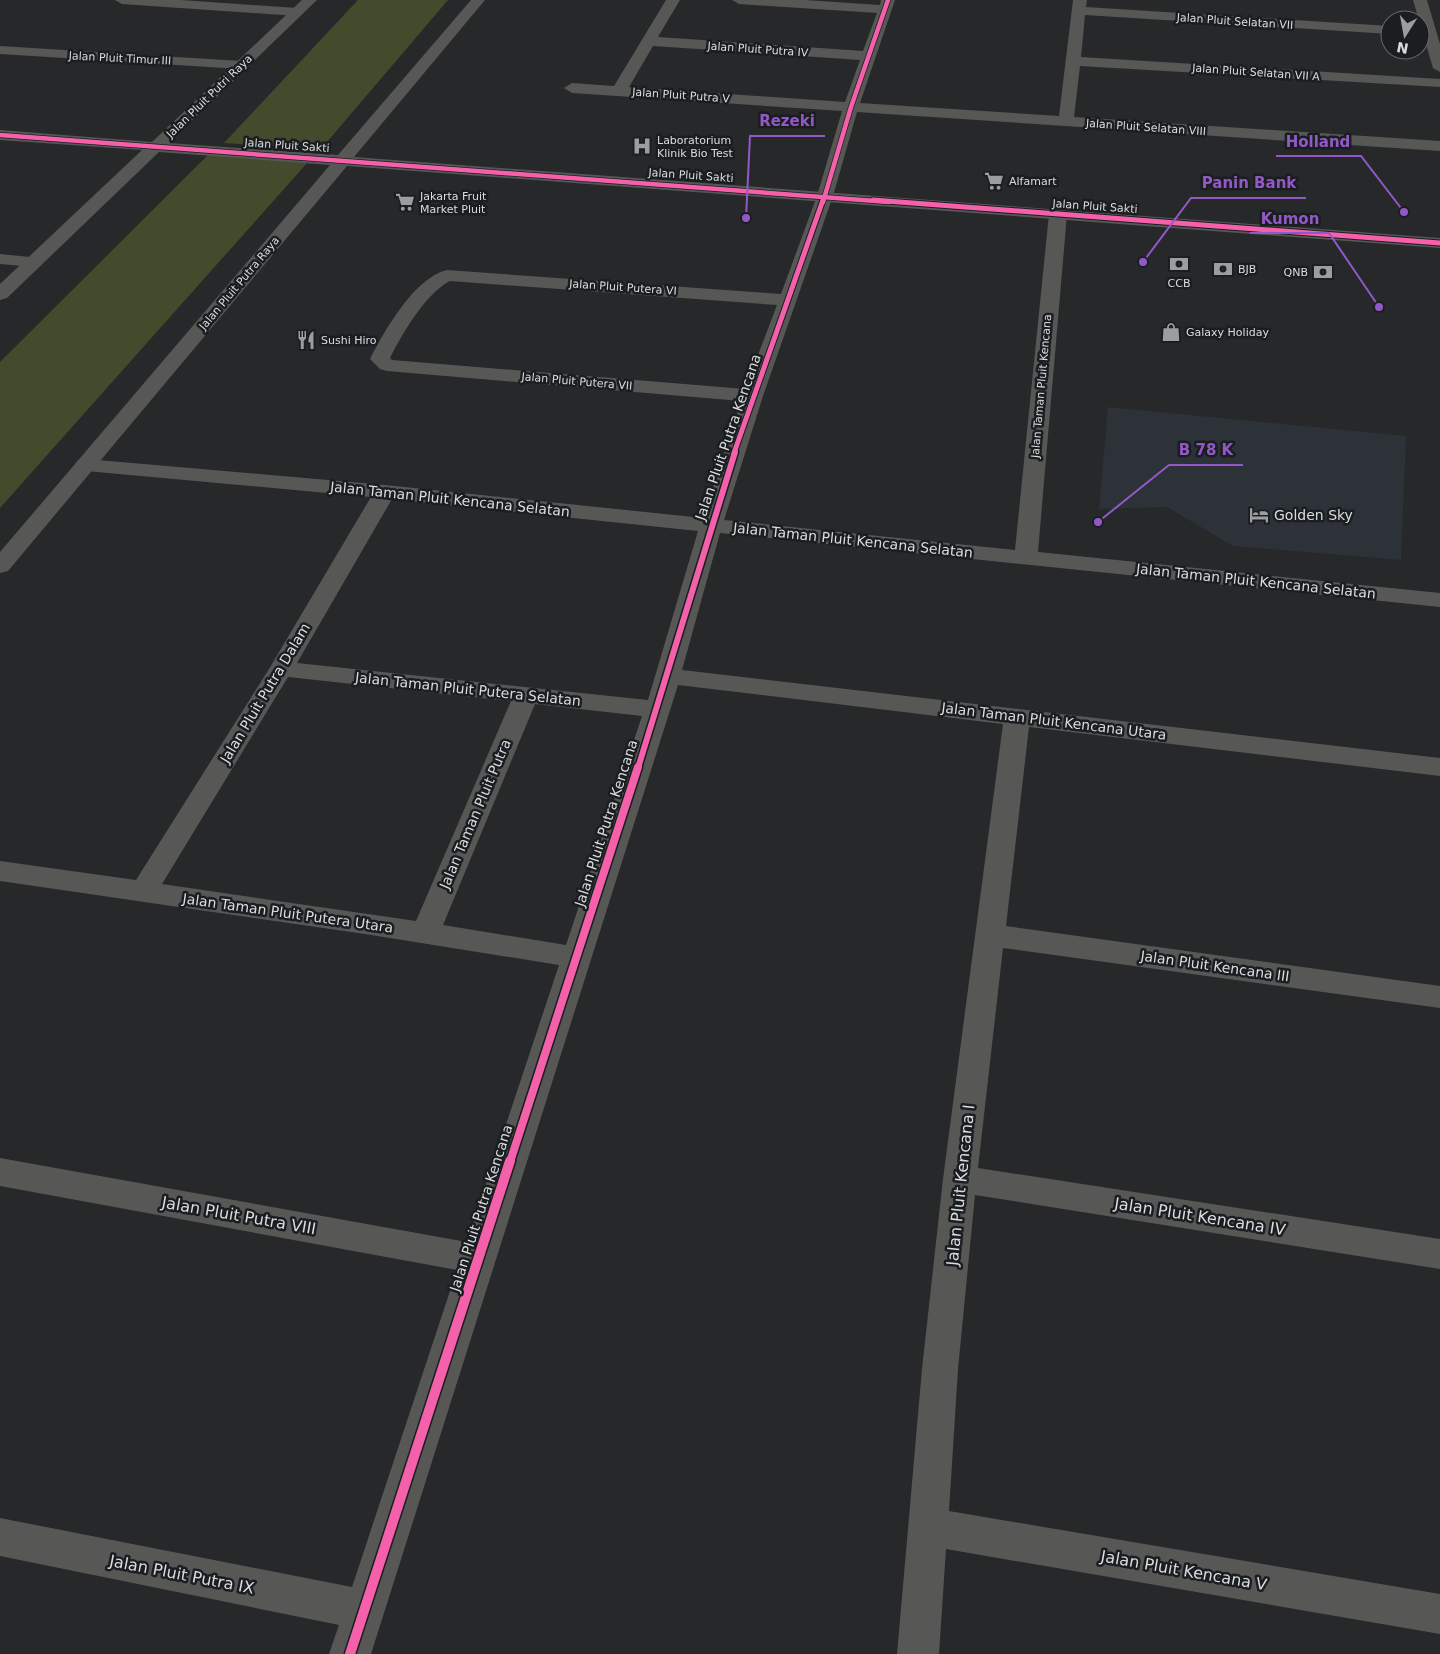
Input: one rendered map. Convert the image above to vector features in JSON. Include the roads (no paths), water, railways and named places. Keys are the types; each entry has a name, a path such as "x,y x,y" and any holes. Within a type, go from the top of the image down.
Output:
{"street":[{"path":"122,0 297,12"},
{"name":"Jalan Pluit Putri Raya","path":"0,294 310,0"},
{"name":"Jalan Pluit Putra Raya","path":"0,566 478,0"},
{"path":"619,90 673,0"},
{"path":"739,0 886,5"},
{"name":"Jalan Pluit Putra Kencana","path":"350,1654 575,957 668,676 711,526 753,396 824,196 851,107 886,5"},
{"path":"1066,122 1079,6"},
{"name":"Jalan Pluit Selatan VII","path":"1079,6 1380,29"},
{"name":"Jalan Pluit Putra IV","path":"648,41 868,56"},
{"path":"1430,44 1440,68"},
{"name":"Jalan Pluit Timur III","path":"0,50 241,65"},
{"name":"Jalan Pluit Selatan VII A","path":"1072,61 1440,83"},
{"name":"Jalan Pluit Putra V","path":"572,88 851,107"},
{"name":"Jalan Pluit Selatan VIII","path":"851,107 1440,146"},
{"name":"Jalan Pluit Sakti","path":"0,135 1440,243"},
{"name":"Jalan Taman Pluit Kencana","path":"1026,558 1058,214"},
{"path":"0,259 34,262"},
{"name":"Jalan Pluit Putera VI","path":"401,367 384,364 380,359 382,353 409,312 437,278 446,274 788,300"},
{"name":"Jalan Pluit Putera VII","path":"401,367 753,396"},
{"name":"Jalan Taman Pluit Kencana Selatan","path":"86,465 385,492 1440,600"},
{"name":"Jalan Pluit Putra Dalam","path":"143,892 281,669 385,492"},
{"name":"Jalan Taman Pluit Putera Selatan","path":"281,669 656,709"},
{"name":"Jalan Taman Pluit Kencana Utara","path":"668,676 1440,767"},
{"name":"Jalan Taman Pluit Putra","path":"425,933 526,696"},
{"name":"Jalan Pluit Kencana I","path":"918,1654 940,1369 960,1179 1017,717"},
{"name":"Jalan Taman Pluit Putera Utara","path":"0,871 425,933 575,957"},
{"name":"Jalan Pluit Kencana III","path":"990,936 1440,997"},
{"name":"Jalan Pluit Putra VIII","path":"0,1172 477,1259"},
{"name":"Jalan Pluit Kencana IV","path":"960,1179 1440,1254"},
{"name":"Jalan Pluit Kencana V","path":"929,1527 1440,1614"},
{"name":"Jalan Pluit Putra IX","path":"0,1537 364,1610"}],"place":[{"name":"Laboratorium Klinik Bio Test","path":"642,146"},
{"name":"Alfamart","path":"994,181"},
{"name":"Jakarta Fruit Market Pluit","path":"405,202"},
{"name":"Holland","path":"1404,212"},
{"name":"Rezeki","path":"746,218"},
{"name":"Panin Bank","path":"1143,262"},
{"name":"CCB","path":"1179,264"},
{"name":"BJB","path":"1223,269"},
{"name":"QNB","path":"1323,272"},
{"name":"Kumon","path":"1379,307"},
{"name":"Galaxy Holiday","path":"1171,332"},
{"name":"Sushi Hiro","path":"306,340"},
{"name":"Golden Sky","path":"1259,515"},
{"name":"B 78 K","path":"1098,522"}]}
